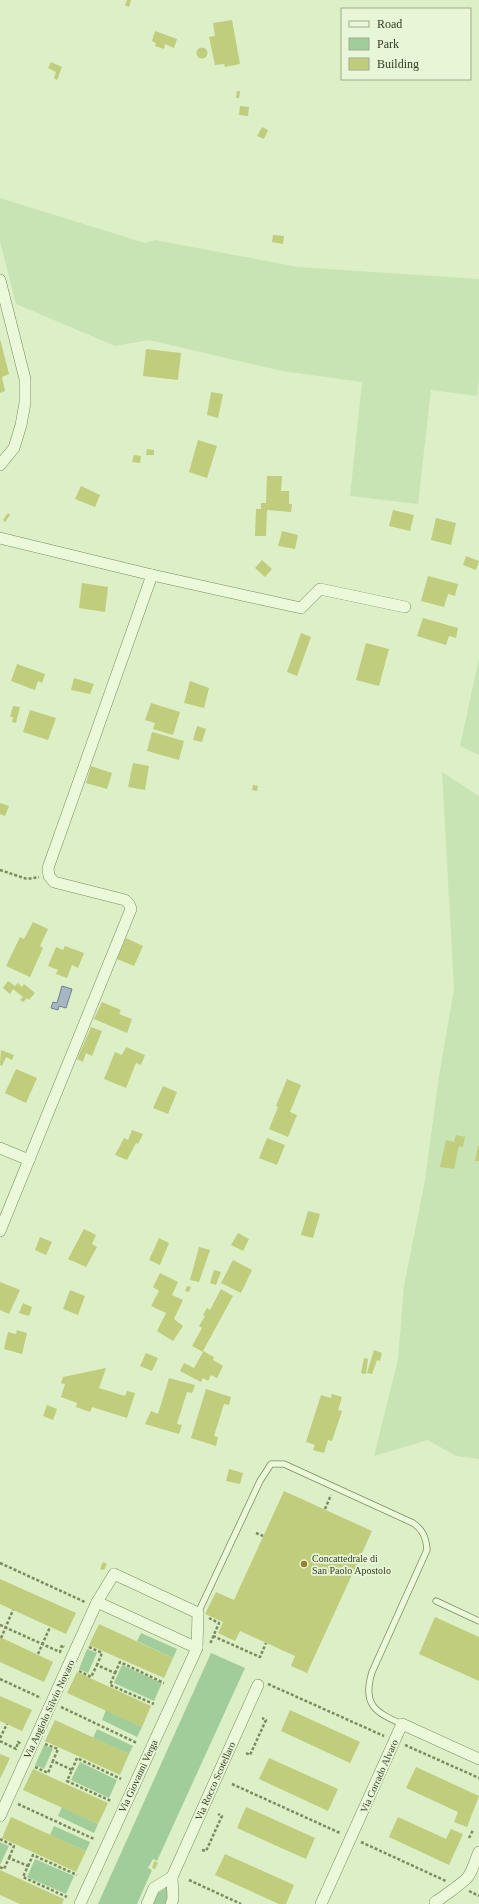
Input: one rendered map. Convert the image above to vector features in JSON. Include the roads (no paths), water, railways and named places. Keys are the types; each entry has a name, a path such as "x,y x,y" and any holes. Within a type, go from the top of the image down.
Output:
{"street":[{"path":"0,280 25,379 25,403 14,448 0,465"},
{"path":"0,538 152,575 301,608 320,589 405,607"},
{"path":"0,1231 131,908 125,900 54,882 49,876 48,868 152,575"},
{"path":"0,1148 29,1160"},
{"name":"Via Angiolo Silvio Novaro","path":"0,1816 94,1604 114,1574 198,1613"},
{"path":"94,1604 202,1648 198,1613"},
{"name":"Via Giovanni Verga","path":"80,1904 202,1648"},
{"name":"Via Rocco Scotellaro","path":"171,1904 173,1899 172,1877 258,1685"},
{"path":"402,1724 479,1759"},
{"name":"Via Corrado Alvaro","path":"321,1904 402,1724"},
{"path":"435,1902 467,1879 479,1852"},
{"path":"147,1904 154,1888 172,1877"}],"lane":[{"path":"198,1613 260,1481 271,1464 284,1464 413,1523 423,1533 426,1540 427,1550 372,1672 368,1695 373,1707 402,1724"},
{"path":"436,1601 479,1621"}],"water":[{"path":"62,986 72,989 66,1008 59,1006 58,1010 51,1008 53,1002 57,1003"}],"place":[{"name":"Concattedrale di San Paolo Apostolo","path":"304,1564"}]}
